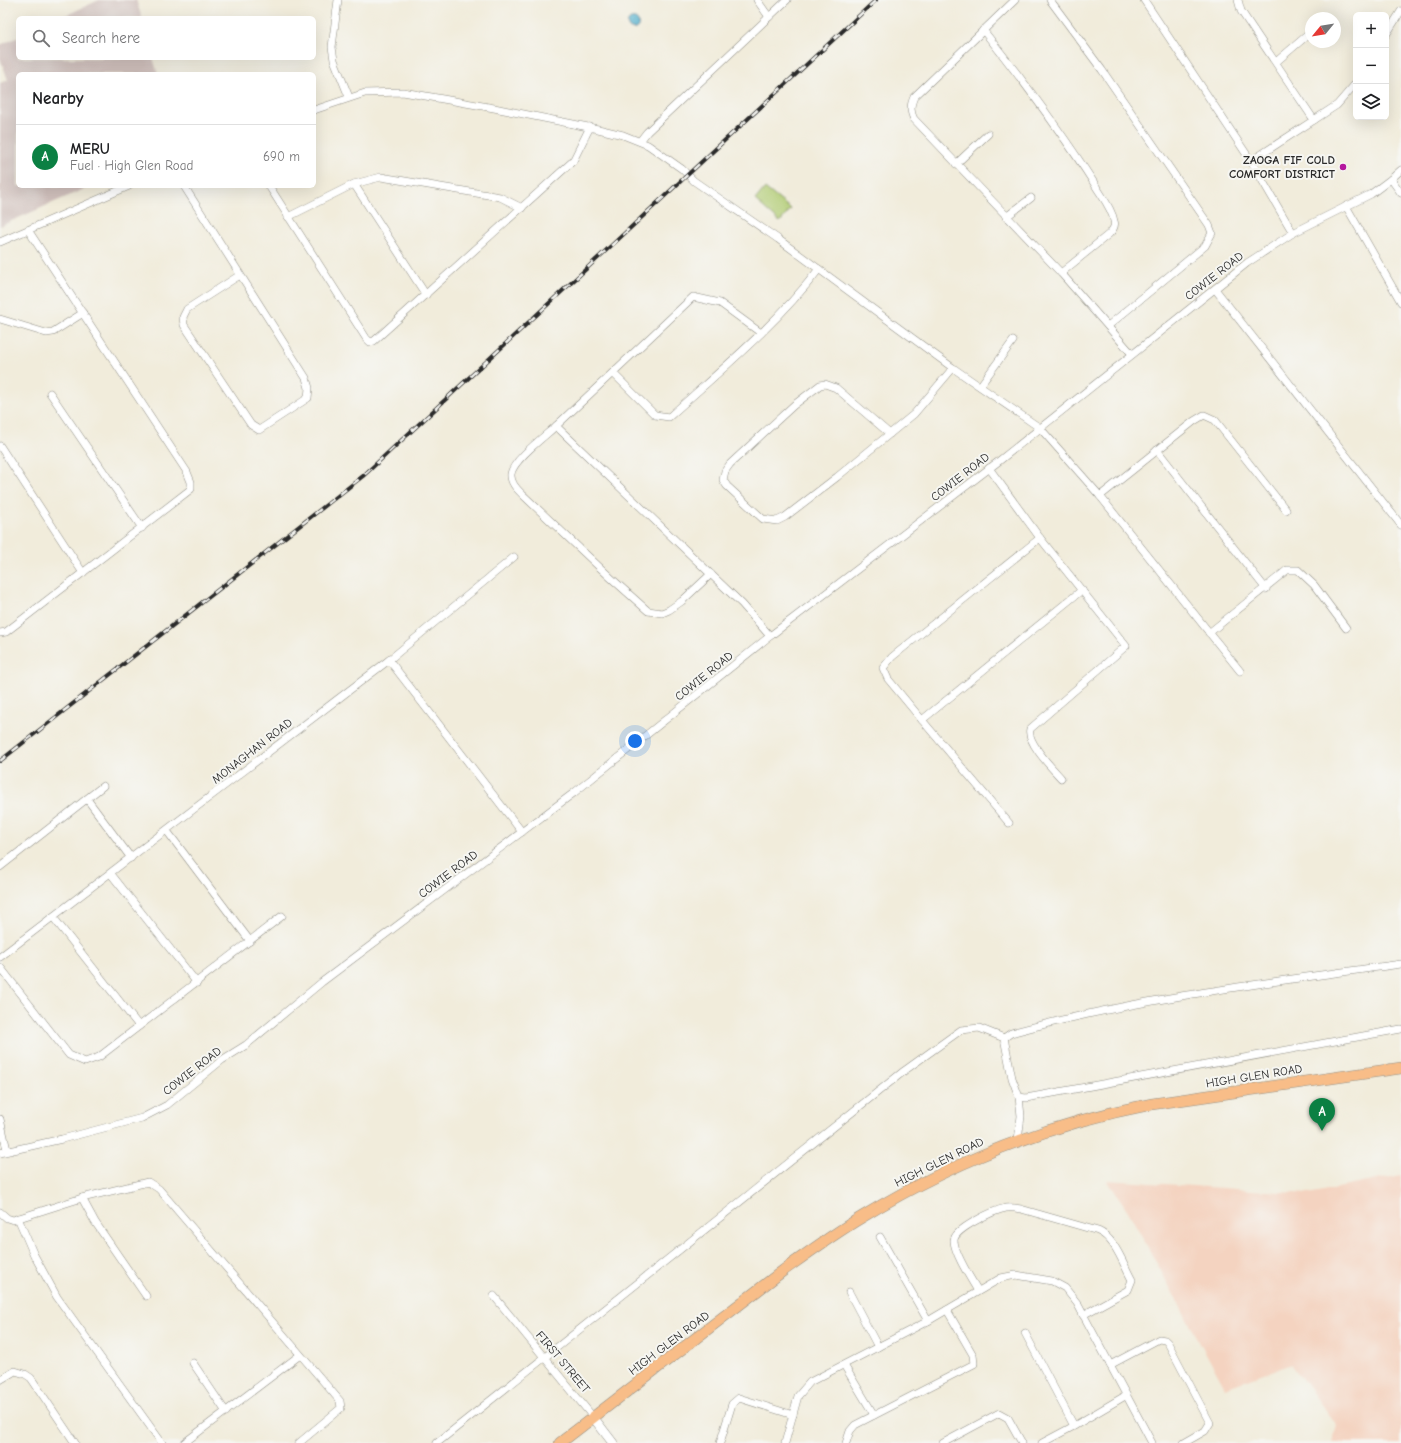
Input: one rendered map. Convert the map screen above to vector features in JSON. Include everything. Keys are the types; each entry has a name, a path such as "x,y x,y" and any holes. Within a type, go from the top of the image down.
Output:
{"main road":[{"name":"HIGH GLEN ROAD","path":"560,1443 784,1270 861,1217 931,1179 1018,1140 1116,1111 1152,1104 1401,1068"}],"street":[{"path":"338,0 332,47 334,60 349,98"},
{"path":"757,0 769,17"},
{"path":"640,141 647,132 698,83 787,0"},
{"path":"1015,0 914,97 910,105 911,112 914,119 956,164 1061,272 1132,354"},
{"path":"1050,0 1102,70 1209,225 1212,233 1210,240 1200,251 1171,273 1108,326"},
{"path":"1144,0 1251,161 1293,233"},
{"path":"1238,0 1241,11 1314,120"},
{"path":"1389,30 1401,11"},
{"path":"983,30 1015,71 1090,177 1114,220 1114,229 1109,234 1061,272"},
{"path":"1276,62 1305,37"},
{"path":"1251,161 1343,100 1355,84"},
{"path":"316,109 365,93 402,92 590,127 640,141 676,165 694,181 819,269 953,368 1040,428 1100,496 1240,671"},
{"path":"270,188 370,342 374,341 426,295 573,161 590,127"},
{"path":"956,164 988,134"},
{"name":"COWIE ROAD","path":"4,1151 62,1139 131,1121 153,1114 167,1105 222,1060 246,1045 322,982 522,832 701,693 770,636 989,468 1215,290 1247,263 1293,233 1371,194 1391,180 1401,170"},
{"path":"288,217 354,184 381,177 500,197 522,208"},
{"path":"1391,180 1401,193"},
{"path":"354,184 426,295"},
{"path":"0,242 124,188"},
{"path":"185,188 306,378 309,388 308,398 259,430 251,425 184,325 183,321 187,309 240,275"},
{"path":"1006,217 1031,198"},
{"path":"1346,206 1401,302"},
{"path":"0,633 6,632 191,489 191,482 187,472 28,230"},
{"path":"613,373 655,415 669,417 761,333 806,286 819,269"},
{"path":"1215,290 1401,525"},
{"path":"712,574 682,601 669,610 662,613 648,611 516,488 511,478 513,468 693,297 720,303 761,333"},
{"path":"0,319 46,333 53,332 83,313"},
{"path":"980,386 1013,341"},
{"path":"890,434 836,388 825,384 820,385 794,405 730,464 725,471 723,480 726,486 755,514 763,519 777,521 805,503 890,434 926,401 953,368"},
{"path":"50,393 142,528"},
{"path":"1100,496 1194,421 1204,415 1215,420 1286,510"},
{"path":"556,426 712,574 742,604 770,636"},
{"path":"0,446 83,573"},
{"path":"1157,450 1266,589"},
{"path":"989,468 1040,538 1126,646 1030,729 1028,733 1032,742 1061,778"},
{"path":"1009,823 888,679 883,668 892,657 1040,538"},
{"name":"MONAGHAN ROAD","path":"0,957 111,874 389,660 514,557"},
{"path":"1209,633 1266,589 1287,570 1298,570 1314,585 1346,628"},
{"path":"922,720 1082,590"},
{"path":"389,660 522,832"},
{"path":"0,867 103,786"},
{"path":"87,799 131,858"},
{"path":"167,831 250,941"},
{"path":"111,874 197,983"},
{"path":"0,967 69,1055 85,1062 99,1057 282,916"},
{"path":"53,917 139,1026"},
{"path":"1004,1038 1010,1033 1071,1016 1253,984 1401,964"},
{"path":"438,1443 904,1070 962,1030 979,1028 1004,1038"},
{"path":"1020,1098 1401,1030"},
{"path":"1004,1038 1012,1078 1020,1098 1021,1116 1018,1140"},
{"path":"0,1119 4,1151"},
{"path":"0,1212 9,1219 18,1218 82,1198 148,1182 155,1185 338,1399 341,1407 299,1443"},
{"path":"82,1198 95,1222 146,1296"},
{"path":"978,1291 956,1250 954,1240 955,1236 961,1230 1001,1210 1013,1208 1021,1209 1098,1230 1108,1236 1113,1244 1132,1280 1128,1290 1083,1316"},
{"path":"18,1218 34,1255 50,1286 162,1443"},
{"path":"880,1237 928,1321"},
{"path":"785,1443 798,1396 805,1387 928,1321 994,1282 1008,1276 1030,1276 1045,1280 1065,1288 1073,1296 1125,1396 1152,1443"},
{"path":"849,1292 878,1347"},
{"name":"FIRST STREET","path":"494,1296 613,1443"},
{"path":"846,1443 853,1427 974,1364 973,1355 947,1310"},
{"path":"1025,1332 1074,1426"},
{"path":"1110,1365 1159,1339 1165,1340 1168,1343 1210,1423 1205,1431 1184,1443"},
{"path":"184,1443 300,1355"},
{"path":"193,1363 226,1412"},
{"path":"844,1365 874,1415"},
{"path":"0,1380 15,1371 28,1376 75,1443"},
{"path":"1042,1443 1125,1396"},
{"path":"720,1443 732,1404 739,1398 793,1415"},
{"path":"943,1443 999,1413 1008,1418 1022,1443"}],"shaded area":[{"path":"99,0 136,0 141,16 64,16"},
{"path":"16,38 16,60 154,60 157,72 16,72 16,188 86,188 0,226 0,83 8,80 0,58 0,45"},
{"path":"1401,1175 1401,1443 1332,1443 1337,1426 1291,1364 1225,1388 1128,1211 1107,1180 1308,1194"}],"green space":[{"path":"765,188 791,209 780,222 755,200"}],"water":[{"path":"633,18 637,20 639,24 637,28 633,30 629,28 627,24 629,20"}],"railway":[{"path":"0,761 363,476 876,0"}],"place":[{"name":"ZAOGA FIF COLD COMFORT DISTRICT","path":"1343,167"},
{"name":"MERU","path":"1322,1131"}]}
